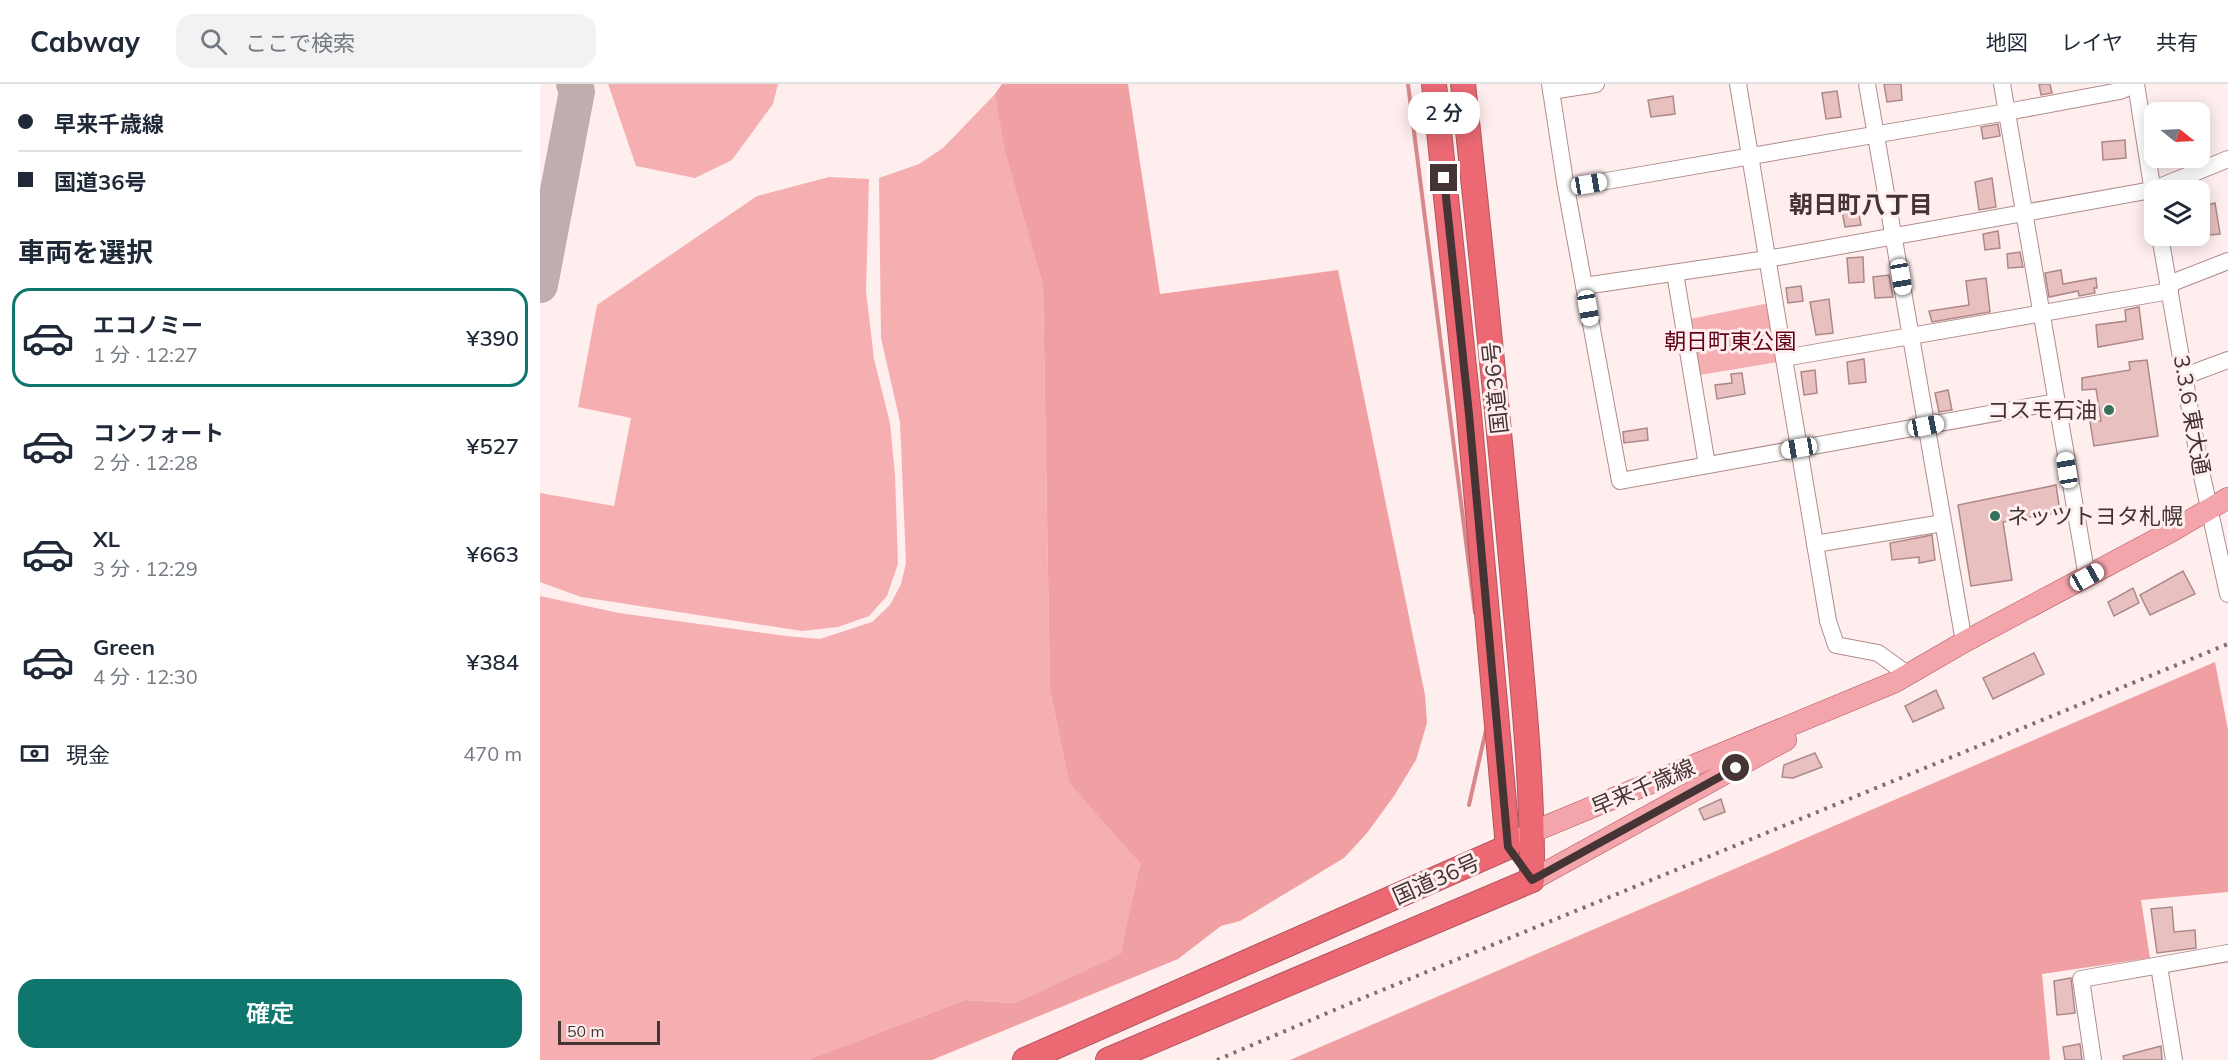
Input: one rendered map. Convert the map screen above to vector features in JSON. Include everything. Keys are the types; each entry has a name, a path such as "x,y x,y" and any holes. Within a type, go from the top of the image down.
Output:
{"highway":[{"name":"国道36号","path":"1024,1060 1508,847 1469,414 1434,84"},
{"name":"国道36号","path":"1108,1060 1532,880 1532,832 1521,666 1498,411 1463,84"},
{"path":"1508,847 1532,880"}],"main road":[{"name":"早来千歳線","path":"1532,880 1964,642 2172,531 2228,498"},
{"name":"早来千歳線","path":"1508,847 1532,832 1879,689"}],"street":[{"path":"1596,84 1551,87 1566,188 1620,481 2056,402"},
{"path":"1738,84 1828,621 1836,645 1878,653 1907,674"},
{"path":"1867,84 1964,642"},
{"path":"2002,84 2087,577"},
{"path":"1566,188 2007,112 2120,91 2136,84 2151,180"},
{"path":"2184,180 2228,159"},
{"path":"1584,286 1767,259 2024,213 2144,196"},
{"name":"3.3.6 東大通","path":"2162,246 2199,462 2228,594"},
{"path":"1784,358 1911,337 2169,287 2228,261"},
{"path":"1675,273 1707,465"},
{"path":"2185,376 2228,360"},
{"path":"1815,544 1943,523"},
{"path":"2093,1060 2081,979 2228,953"},
{"path":"2159,966 2174,1060"}],"green space":[{"path":"608,84 778,84 773,104 732,160 695,178 636,166"},
{"path":"995,94 1043,284 1050,690 1069,783 1140,862 1122,954 1015,1003 965,1000 807,1060 540,1060 540,596 619,613 820,639 872,622 890,605 901,584 906,563 900,422 881,338 879,178 919,164 943,148"},
{"path":"829,177 869,179 866,291 874,359 890,423 895,475 898,564 887,596 869,616 838,627 802,631 581,597 540,582 540,493 614,506 631,418 578,407 597,305 757,196"},
{"name":"朝日町東公園","path":"1769,303 1778,362 1700,375 1690,319"}],"shaded area":[{"path":"1002,84 1128,84 1160,294 1338,270 1425,695 1427,723 1416,760 1394,796 1367,833 1344,858 1240,921 1221,926 1178,959 932,1060 807,1060 965,1000 1015,1003 1121,954 1140,863 1069,783 1050,690 1043,284 1005,150 995,94"},
{"path":"2215,662 2228,730 2228,892 2141,900 2150,958 2042,974 2050,1060 1290,1060"}],"building":[{"path":"1884,84 1901,84 1902,100 1887,102"},
{"path":"2039,84 2050,84 2052,93 2041,95"},
{"path":"1837,91 1841,117 1826,119 1822,93"},
{"path":"1673,96 1675,114 1651,117 1648,100"},
{"path":"1998,124 2000,136 1983,139 1981,127"},
{"path":"2125,140 2126,158 2103,160 2102,142"},
{"path":"1992,178 1996,207 1979,210 1975,182"},
{"path":"2215,203 2220,234 2210,235 2210,204"},
{"path":"1858,209 1861,225 1845,227 1842,211"},
{"path":"1998,231 2000,248 1985,250 1983,234"},
{"path":"2020,252 2023,267 2008,268 2007,254"},
{"path":"1863,257 1864,282 1849,283 1847,258"},
{"path":"2061,270 2063,284 2096,278 2095,293 2079,296 2078,291 2049,297 2045,273"},
{"path":"1889,275 1893,297 1875,298 1873,277"},
{"path":"1986,278 1990,312 1932,322 1929,311 1969,305 1966,281"},
{"path":"1801,286 1803,301 1788,303 1786,288"},
{"path":"1829,299 1833,333 1816,335 1810,302"},
{"path":"2139,307 2143,339 2098,347 2096,325 2126,321 2125,310"},
{"path":"1864,359 1866,382 1849,384 1847,362"},
{"path":"2147,360 2158,436 2094,446 2090,422 2101,421 2096,389 2082,390 2082,378 2130,370 2129,362"},
{"path":"1815,370 1817,393 1804,395 1801,372"},
{"path":"1742,373 1745,394 1717,399 1715,385 1732,383 1731,374"},
{"path":"1948,390 1952,410 1939,412 1935,393"},
{"path":"1647,428 1648,440 1624,443 1623,432"},
{"path":"2056,485 2060,512 2003,522 2012,580 1971,586 1958,505"},
{"path":"1932,535 1935,560 1919,563 1919,557 1892,560 1890,543"},
{"path":"2183,571 2195,594 2150,615 2140,595"},
{"path":"2133,588 2139,603 2114,616 2108,602"},
{"path":"2034,653 2044,674 1993,699 1983,678"},
{"path":"1936,690 1944,708 1913,722 1905,706"},
{"path":"1815,753 1822,767 1793,778 1782,777 1784,765"},
{"path":"1721,799 1725,812 1704,820 1699,809"},
{"path":"2172,907 2174,932 2195,930 2196,948 2157,953 2151,909"},
{"path":"2071,978 2075,1013 2057,1015 2054,981"},
{"path":"2080,1044 2082,1060 2065,1060 2063,1047"},
{"path":"2161,1046 2162,1060 2124,1060 2123,1056"}],"waterway":[{"path":"1408,84 1475,613"},
{"path":"1469,805 1486,730"}],"taxiway":[{"path":"540,285 577,91 574,84"}],"railway":[{"path":"1217,1060 1358,1000 2228,644"}],"place":[{"name":"コスモ石油","path":"2109,410"},
{"name":"ネッツトヨタ札幌","path":"1995,516"}],"district":[{"name":"朝日町八丁目","path":"1861,205"}],"route":[{"path":"1444,178 1469,414 1508,847 1532,880 1736,768"}]}
